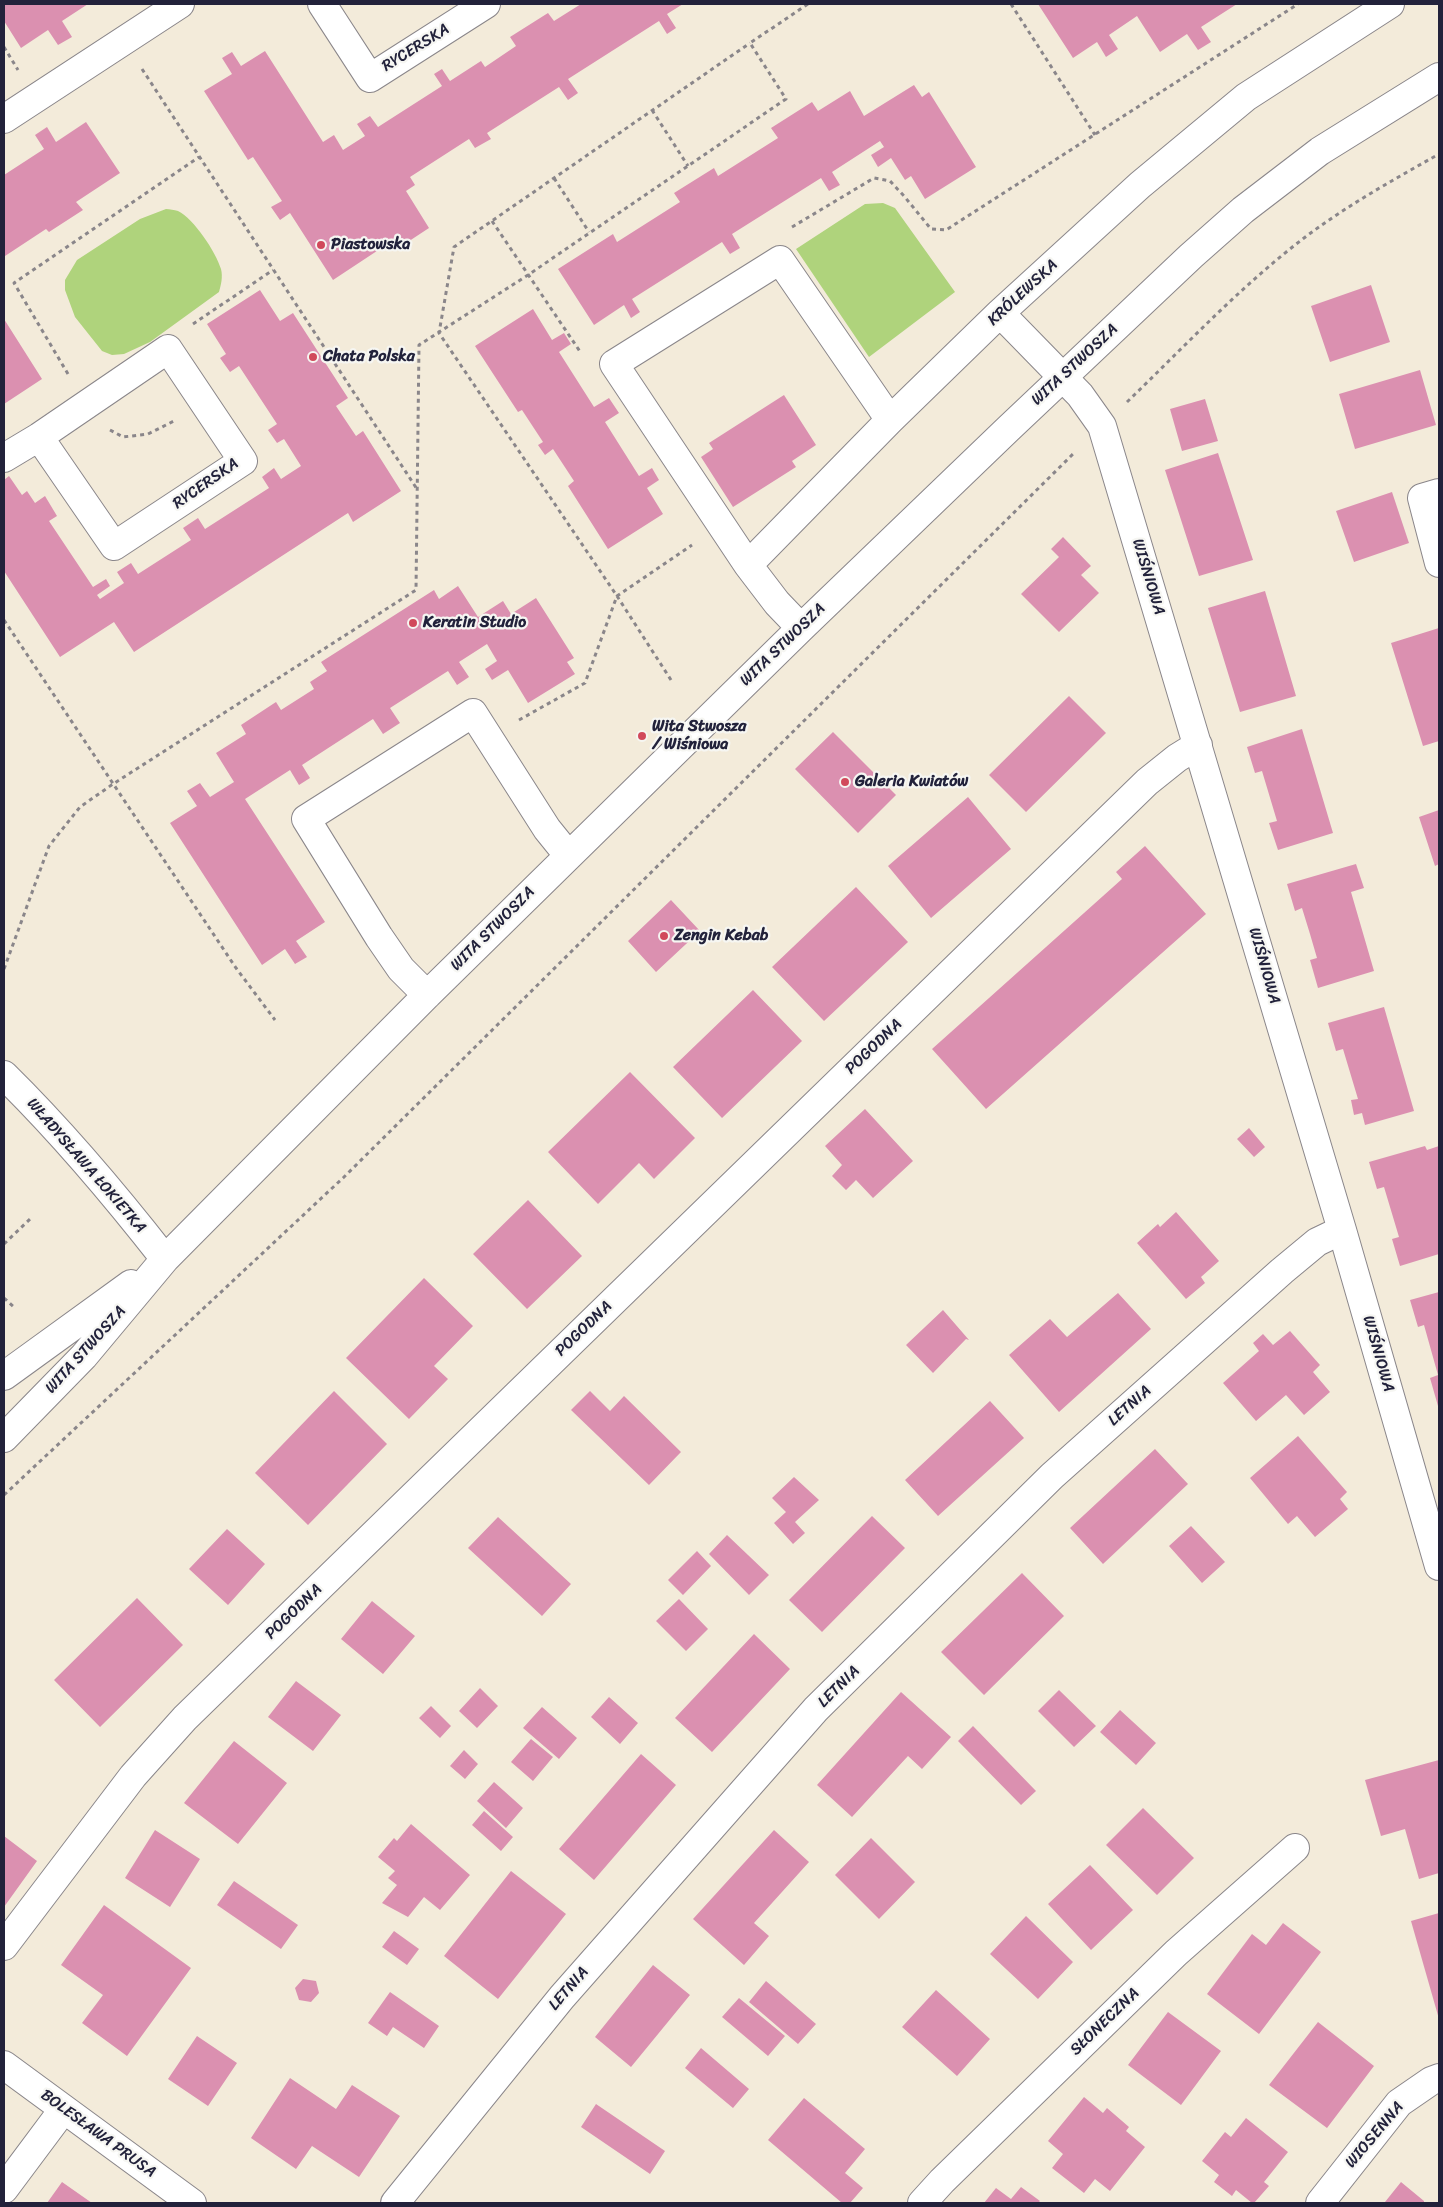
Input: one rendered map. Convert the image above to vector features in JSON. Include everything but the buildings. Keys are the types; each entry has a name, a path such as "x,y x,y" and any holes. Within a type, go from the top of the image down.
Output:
{"street":[{"path":"4,119 122,40 180,4"},
{"name":"RYCERSKA","path":"322,4 370,78 486,4"},
{"name":"KRÓLEWSKA","path":"748,565 890,420 1000,313 1140,185 1246,97 1383,5"},
{"name":"WITA STWOSZA","path":"4,1438 84,1356 165,1259 427,994 801,628 1063,377 1191,256 1272,187 1320,151 1439,77"},
{"path":"801,628 777,603 748,565 614,364 780,260 890,420"},
{"name":"WIŚNIOWA","path":"1000,313 1080,395 1102,426 1342,1230 1439,1566"},
{"path":"4,458 39,437 168,349"},
{"name":"RYCERSKA","path":"39,437 114,546 244,461 168,349"},
{"path":"1439,494 1422,498 1439,563"},
{"path":"427,994 402,969 378,937 306,819 473,713 547,829 568,855"},
{"name":"POGODNA","path":"4,1946 133,1776 185,1718 1147,782 1176,758 1198,745"},
{"name":"WŁADYSŁAWA ŁOKIETKA","path":"4,1075 58,1131 135,1220 165,1259"},
{"name":"LETNIA","path":"395,2203 562,1997 816,1709 1052,1476 1301,1255 1318,1242 1342,1230"},
{"name":"WITA STWOSZA","path":"4,1376 165,1259"},
{"name":"SŁONECZNA","path":"922,2203 942,2181 1176,1953 1295,1848"},
{"name":"BOLESŁAWA PRUSA","path":"4,2065 192,2203"},
{"name":"WIOSENNA","path":"1320,2203 1399,2103 1439,2078"},
{"path":"4,2189 63,2110"}],"path":[{"path":"671,680 617,596 438,333 454,247 808,4"},
{"path":"1011,4 1096,135"},
{"path":"786,231 874,178 890,181 931,229 946,230 1298,4"},
{"path":"122,40 417,489"},
{"path":"4,969 49,846 80,807 416,590 419,345 528,275 786,99 750,43"},
{"path":"652,110 688,166"},
{"path":"4,1495 344,1177 1052,473 1249,284 1304,238 1365,196 1439,154"},
{"path":"200,157 14,283 87,404 104,427 123,437 148,434 205,404"},
{"path":"554,178 589,232"},
{"path":"492,221 583,357"},
{"path":"168,349 186,329 273,270"},
{"path":"488,738 585,683 617,596 721,526"},
{"path":"4,620 236,968 275,1020"},
{"path":"4,1244 30,1219"},
{"path":"4,1298 15,1308"}],"green space":[{"path":"883,203 895,208 955,292 869,357 796,249 865,204"},
{"path":"166,209 178,211 184,215 197,228 209,245 221,269 222,278 219,292 150,342 124,354 112,355 102,351 75,317 65,290 65,280 77,260 140,219"}],"place":[{"name":"Piastowska","path":"321,245"},
{"name":"Chata Polska","path":"313,357"},
{"name":"Keratin Studio","path":"413,623"},
{"name":"Wita Stwosza / Wiśniowa","path":"642,736"},
{"name":"Galeria Kwiatów","path":"845,782"},
{"name":"Zengin Kebab","path":"664,936"}]}
